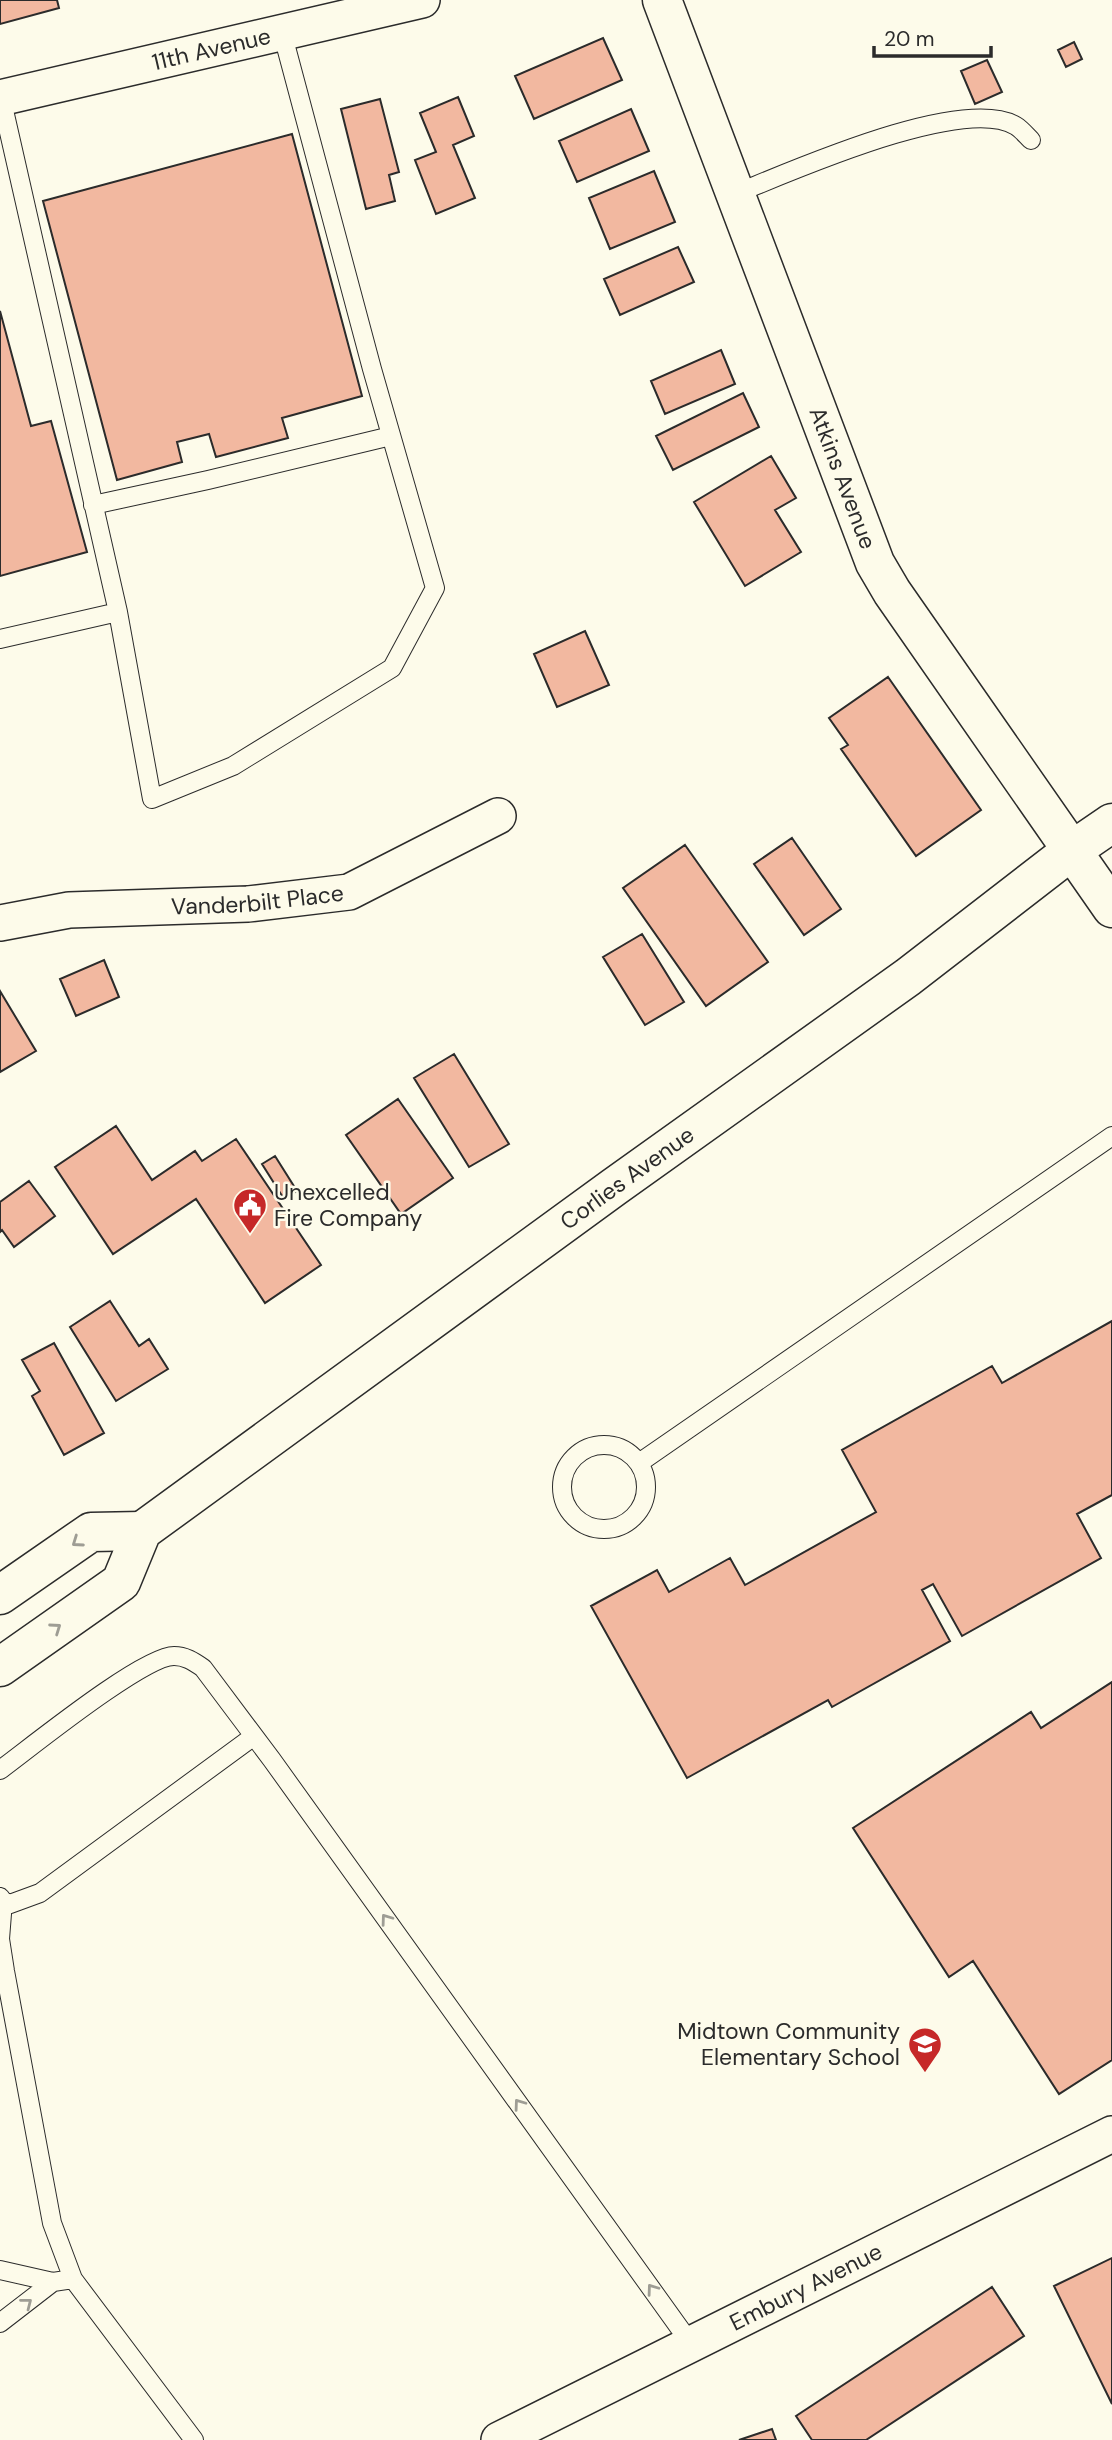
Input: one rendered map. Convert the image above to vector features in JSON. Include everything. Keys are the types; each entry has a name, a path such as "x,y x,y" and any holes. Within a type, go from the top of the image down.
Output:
{"main road":[{"name":"Atkins Avenue","path":"662,0 875,563 892,592 1112,908"},
{"name":"Corlies Avenue","path":"142,1531 614,1187 908,977 1071,851 1112,823"},
{"path":"0,1595 91,1532 142,1531 121,1582 0,1667"}],"street":[{"name":"11th Avenue","path":"1,98 422,0"},
{"name":"Vanderbilt Place","path":"0,923 69,910 248,904 349,891 498,816"},
{"name":"Embury Avenue","path":"499,2440 1112,2134"}],"lane":[{"path":"1,98 118,611 152,799 233,766 392,668 435,588 282,32"},
{"path":"735,194 867,142 957,120 989,119 1014,125 1031,140"},
{"path":"93,505 391,436"},
{"path":"0,639 118,611"},
{"path":"639,1463 1112,1136"},
{"path":"611,1445 628,1451 639,1463 646,1494 641,1510 626,1522 611,1530 596,1529 580,1520 566,1506 562,1490 564,1474 575,1456 591,1447 611,1445"},
{"path":"0,1770 155,1660 173,1656 188,1658 203,1668 691,2344"},
{"path":"194,2440 73,2279 52,2223 0,1939 1,1899 10,1904 40,1893 254,1736"},
{"path":"0,2270 53,2282 73,2279"},
{"path":"0,2323 53,2282"}],"building":[{"path":"0,0 57,0 59,8 0,24"},
{"path":"603,38 622,80 534,119 515,76"},
{"path":"1074,42 1082,59 1066,67 1058,50"},
{"path":"987,60 1002,92 975,104 961,71"},
{"path":"458,97 474,136 453,145 475,198 436,214 415,160 436,152 420,113"},
{"path":"380,99 399,172 389,175 395,201 366,209 341,109"},
{"path":"631,109 649,151 577,182 559,141"},
{"path":"292,134 362,396 282,418 288,438 216,457 209,434 177,442 182,462 117,480 43,201"},
{"path":"654,171 675,222 610,249 589,198"},
{"path":"678,247 694,282 620,315 604,279"},
{"path":"0,311 31,426 51,421 87,552 0,576"},
{"path":"721,350 735,384 665,414 651,381"},
{"path":"743,393 759,427 673,470 656,436"},
{"path":"771,456 796,498 775,510 801,552 745,586 694,502"},
{"path":"585,631 609,685 557,707 534,654"},
{"path":"888,677 981,810 916,856 841,749 848,745 829,718"},
{"path":"792,838 841,909 804,935 754,864"},
{"path":"685,845 768,962 706,1006 623,888"},
{"path":"642,934 684,1002 645,1025 603,957"},
{"path":"104,960 119,997 76,1016 60,979"},
{"path":"0,991 36,1051 0,1072"},
{"path":"454,1054 509,1144 469,1167 414,1078"},
{"path":"398,1099 453,1178 401,1214 346,1135"},
{"path":"116,1126 152,1180 195,1151 202,1161 236,1139 321,1265 265,1303 196,1199 113,1254 55,1167"},
{"path":"275,1156 297,1191 284,1199 262,1164"},
{"path":"29,1181 55,1216 14,1247 2,1230 0,1232 0,1202"},
{"path":"110,1301 139,1346 149,1339 168,1369 116,1401 70,1327"},
{"path":"1112,1321 1112,1495 1077,1514 1101,1558 962,1636 933,1584 922,1590 950,1641 832,1707 828,1700 687,1778 591,1606 657,1570 669,1592 730,1558 745,1585 876,1512 842,1450 992,1366 1002,1383"},
{"path":"54,1343 104,1433 64,1455 32,1396 40,1391 22,1360"},
{"path":"1112,1682 1112,2060 1059,2094 973,1961 949,1977 853,1828 1031,1712 1041,1728"},
{"path":"1112,2258 1112,2404 1054,2286"},
{"path":"992,2287 1024,2336 866,2440 812,2440 796,2416"},
{"path":"772,2429 776,2440 739,2440"}],"place":[{"name":"Unexcelled Fire Company","path":"250,1235"},
{"name":"Midtown Community Elementary School","path":"925,2074"}]}
